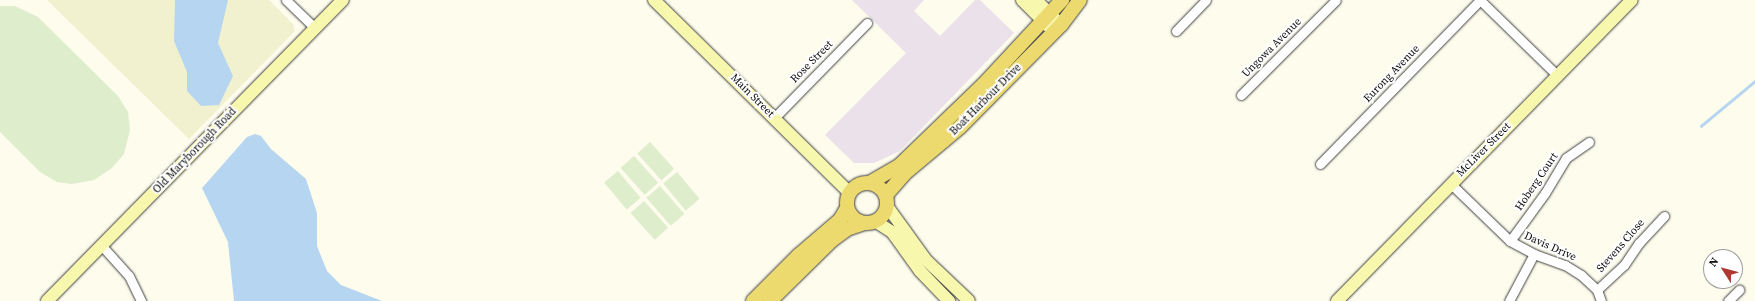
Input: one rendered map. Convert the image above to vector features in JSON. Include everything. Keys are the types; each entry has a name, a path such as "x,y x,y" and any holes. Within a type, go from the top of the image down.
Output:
{"main road":[{"name":"Boat Harbour Drive","path":"886,200 904,174 960,127 1052,23 1062,0"},
{"name":"Boat Harbour Drive","path":"871,182 900,165 1052,23 1080,0"},
{"path":"753,301 799,255 840,220 847,208 850,192 859,184 871,182 882,189 886,200 885,212 870,222 847,229 832,240 770,301"},
{"path":"847,208 853,218 870,222"}],"street":[{"path":"286,0 315,28"},
{"name":"Old Maryborough Road","path":"47,301 343,0"},
{"name":"Main Street","path":"654,0 850,192"},
{"path":"1022,0 1052,23"},
{"path":"1036,0 1052,23"},
{"path":"1176,31 1206,0"},
{"name":"Ungowa Avenue","path":"1241,95 1336,0"},
{"path":"1480,0 1558,76"},
{"name":"Eurong Avenue","path":"1320,164 1480,0"},
{"name":"McLiver Street","path":"1337,301 1558,76 1629,1"},
{"name":"Rose Street","path":"774,118 867,24"},
{"name":"Hoberg Court","path":"1510,242 1545,193 1566,158 1589,142"},
{"name":"Davis Drive","path":"1451,184 1510,242 1534,254 1565,265 1582,275 1597,290 1601,301"},
{"path":"886,200 926,260 968,301"},
{"name":"Stevens Close","path":"1597,290 1624,265 1639,242 1664,216"},
{"path":"870,222 892,232 920,271 949,301"},
{"path":"102,246 131,279 141,301"},
{"path":"1509,301 1534,254"},
{"path":"1728,301 1739,290"}],"shaded area":[{"path":"852,0 924,0 914,11 940,36 975,0 980,0 1014,33 900,151 874,163 854,163 825,135 906,53"}],"green space":[{"path":"47,0 269,0 293,24 295,31 189,139"},
{"path":"0,6 15,6 38,17 118,96 128,112 130,130 124,154 112,168 94,180 72,184 57,182 40,172 0,132"},
{"path":"650,142 674,169 661,180 637,153"},
{"path":"634,156 658,183 645,195 621,168"},
{"path":"618,171 640,198 627,209 604,183"},
{"path":"677,172 699,199 686,210 663,184"},
{"path":"660,186 684,214 671,226 646,198"},
{"path":"644,201 668,228 655,240 631,213"}],"water":[{"path":"175,0 228,0 218,43 233,76 219,105 201,106 187,91 187,72 174,41"},
{"path":"255,134 261,136 271,149 306,179 317,213 317,246 327,271 341,285 382,301 234,301 228,242 202,188 247,137"}],"waterway":[{"path":"1701,126 1755,81"}]}
